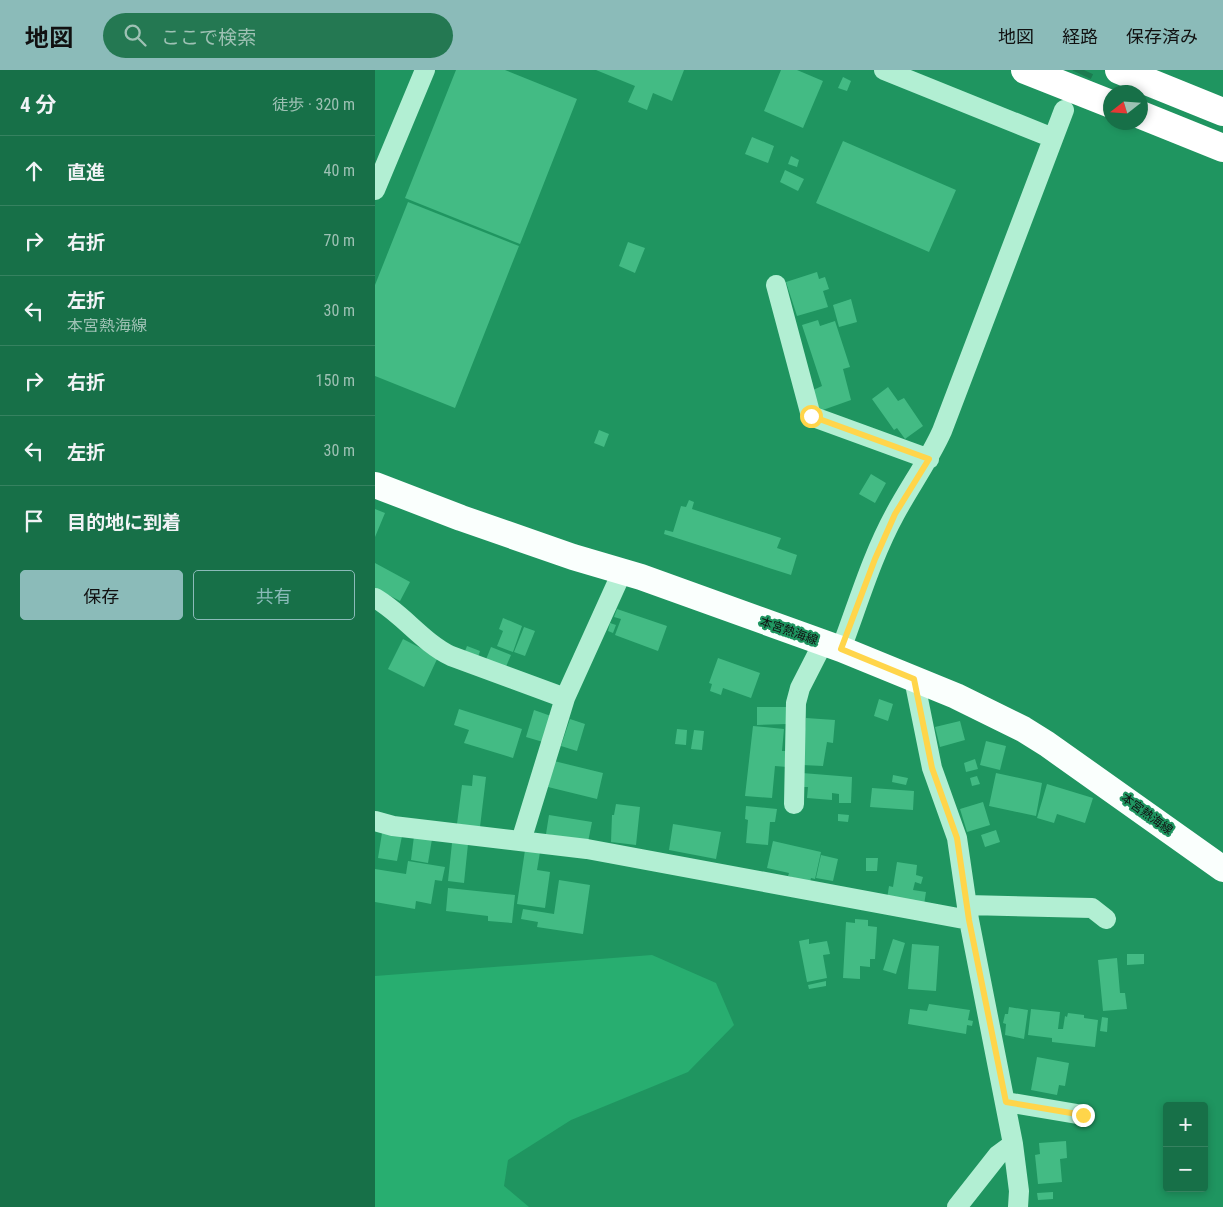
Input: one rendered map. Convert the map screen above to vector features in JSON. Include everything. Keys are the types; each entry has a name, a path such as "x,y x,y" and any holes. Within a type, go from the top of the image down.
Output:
{"highway":[{"path":"1025,70 1103,101"},
{"path":"1119,70 1223,112"},
{"path":"1148,119 1223,148"}],"main road":[{"name":"本宮熱海線","path":"375,485 564,554 622,572 832,646 956,696 1023,729 1047,744 1223,869"}],"street":[{"path":"375,190 425,70"},
{"path":"884,70 1053,138"},
{"path":"795,804 796,703 800,688 832,646 895,514 929,459 943,431 1064,110"},
{"path":"776,285 811,416 929,459"},
{"path":"521,841 565,698 622,572"},
{"path":"375,598 408,623 436,648 451,656 565,698"},
{"path":"914,679 932,768 957,838 968,913 1013,1144 1019,1191 1018,1207"},
{"path":"375,821 393,826 587,849 968,913 1092,908 1106,919"},
{"path":"1006,1102 1083,1115"},
{"path":"957,1207 998,1155 1013,1144"}],"green space":[{"path":"652,955 716,983 734,1025 688,1072 571,1120 508,1160 504,1186 529,1207 375,1207 375,976"}],"building":[{"path":"456,70 505,70 577,99 520,244 405,198"},
{"path":"596,70 684,70 672,101 653,93 647,110 628,102 635,86"},
{"path":"781,70 797,70 823,81 803,128 764,111"},
{"path":"843,77 851,81 847,91 838,88"},
{"path":"752,137 774,146 768,163 745,154"},
{"path":"843,141 956,190 929,252 816,203"},
{"path":"791,156 799,160 797,167 788,164"},
{"path":"785,170 804,179 798,191 780,182"},
{"path":"408,202 519,246 455,408 375,376 375,285"},
{"path":"628,242 645,248 635,273 619,266"},
{"path":"817,272 819,279 825,277 829,289 823,291 828,307 797,316 786,282"},
{"path":"851,299 857,322 839,327 833,305"},
{"path":"818,320 820,326 835,321 850,367 843,369 851,400 820,411 813,390 822,386 802,325"},
{"path":"888,387 898,401 904,398 923,426 905,439 897,428 894,430 872,399"},
{"path":"599,430 609,434 604,447 594,443"},
{"path":"871,474 886,483 875,503 859,494"},
{"path":"689,500 694,502 692,509 781,538 777,548 797,555 791,575 664,534 665,530 673,532 681,506 686,507"},
{"path":"375,509 385,513 375,537"},
{"path":"375,563 410,582 400,601 375,588"},
{"path":"617,609 667,626 658,651 615,635 621,619 614,617"},
{"path":"503,618 522,626 513,652 497,646 503,631 499,629"},
{"path":"610,623 616,625 613,633 608,631"},
{"path":"524,627 535,631 525,656 514,652"},
{"path":"403,639 438,657 424,687 388,669"},
{"path":"467,646 480,651 477,660 464,654"},
{"path":"491,647 511,655 505,669 485,662"},
{"path":"718,658 760,673 751,698 723,688 721,695 710,691 712,684 709,683"},
{"path":"879,699 893,704 888,721 874,716"},
{"path":"757,707 787,707 787,724 757,725"},
{"path":"459,709 522,729 513,758 464,743 469,730 454,725"},
{"path":"534,710 551,716 543,742 526,737"},
{"path":"806,718 835,720 833,743 827,742 823,766 802,765"},
{"path":"570,719 585,724 577,751 561,746"},
{"path":"960,721 965,740 940,747 935,727"},
{"path":"753,726 784,729 782,751 788,751 787,767 775,766 772,798 745,796"},
{"path":"677,729 687,730 686,745 675,744"},
{"path":"694,730 704,731 702,750 691,749"},
{"path":"986,741 1006,746 1000,770 980,765"},
{"path":"975,759 978,769 966,772 964,763"},
{"path":"554,761 603,773 597,799 548,787"},
{"path":"802,773 852,777 851,803 839,803 839,794 832,793 832,800 807,798 808,787 801,787"},
{"path":"996,773 1042,783 1036,816 989,806"},
{"path":"473,775 486,777 480,827 457,824 462,785 472,786"},
{"path":"893,775 908,778 906,785 892,782"},
{"path":"977,776 980,784 972,786 970,778"},
{"path":"1047,784 1093,798 1085,823 1057,814 1054,823 1037,818"},
{"path":"872,788 914,791 913,810 870,807"},
{"path":"983,802 990,825 967,832 960,809"},
{"path":"616,804 640,807 636,845 611,842 612,815 614,815"},
{"path":"746,806 777,809 775,822 770,822 768,845 746,843 748,820 745,819"},
{"path":"838,814 849,815 848,822 838,821"},
{"path":"549,815 592,822 588,842 546,834"},
{"path":"673,824 721,832 716,859 669,850"},
{"path":"996,830 1000,842 985,847 981,835"},
{"path":"382,833 402,836 397,861 378,858"},
{"path":"414,836 432,839 428,863 411,860"},
{"path":"773,841 821,852 815,879 811,878 810,882 788,876 789,873 767,868"},
{"path":"452,843 468,844 464,883 448,881"},
{"path":"525,850 540,852 537,870 550,872 545,908 517,904"},
{"path":"821,855 838,859 833,881 816,878"},
{"path":"866,858 878,858 877,871 866,871"},
{"path":"408,861 445,867 442,881 435,880 431,904 416,901 415,909 375,902 375,869 406,874"},
{"path":"897,862 917,865 916,875 923,877 921,884 915,882 913,890 926,892 924,905 887,899 889,886 893,887"},
{"path":"559,880 590,885 583,934 537,927 538,922 521,919 523,909 554,914"},
{"path":"448,888 515,895 512,923 488,921 488,916 446,911"},
{"path":"855,919 868,920 868,926 877,927 875,959 870,959 870,967 860,966 860,979 843,978 846,922 855,923"},
{"path":"809,939 809,944 827,941 830,954 823,955 827,978 807,982 799,941"},
{"path":"893,939 905,943 896,974 883,970"},
{"path":"912,944 939,946 936,991 908,989"},
{"path":"1127,954 1144,954 1144,964 1127,965"},
{"path":"1117,958 1120,993 1125,993 1127,1009 1103,1011 1098,960"},
{"path":"826,981 826,986 809,989 808,985"},
{"path":"929,1004 970,1010 968,1020 973,1021 972,1026 967,1025 966,1034 908,1024 910,1009 927,1011"},
{"path":"1009,1007 1028,1010 1024,1039 1005,1035 1006,1024 1003,1023 1005,1014 1008,1014"},
{"path":"1031,1009 1060,1012 1058,1029 1063,1029 1065,1016 1067,1017 1068,1013 1084,1015 1084,1018 1098,1020 1095,1047 1052,1042 1052,1038 1028,1035"},
{"path":"1102,1017 1108,1018 1107,1032 1100,1031"},
{"path":"1037,1057 1069,1063 1065,1086 1059,1085 1057,1095 1031,1090"},
{"path":"1066,1141 1067,1158 1060,1159 1062,1182 1038,1184 1035,1155 1040,1154 1039,1143"},
{"path":"1053,1192 1053,1199 1038,1200 1037,1193"}],"tunnel":[{"path":"1069,102 1084,70"}],"route":[{"path":"811,416 819,421 929,459 895,514 875,559 841,649 914,679 932,768 957,838 965,881 969,920 1006,1102 1083,1115"}]}
